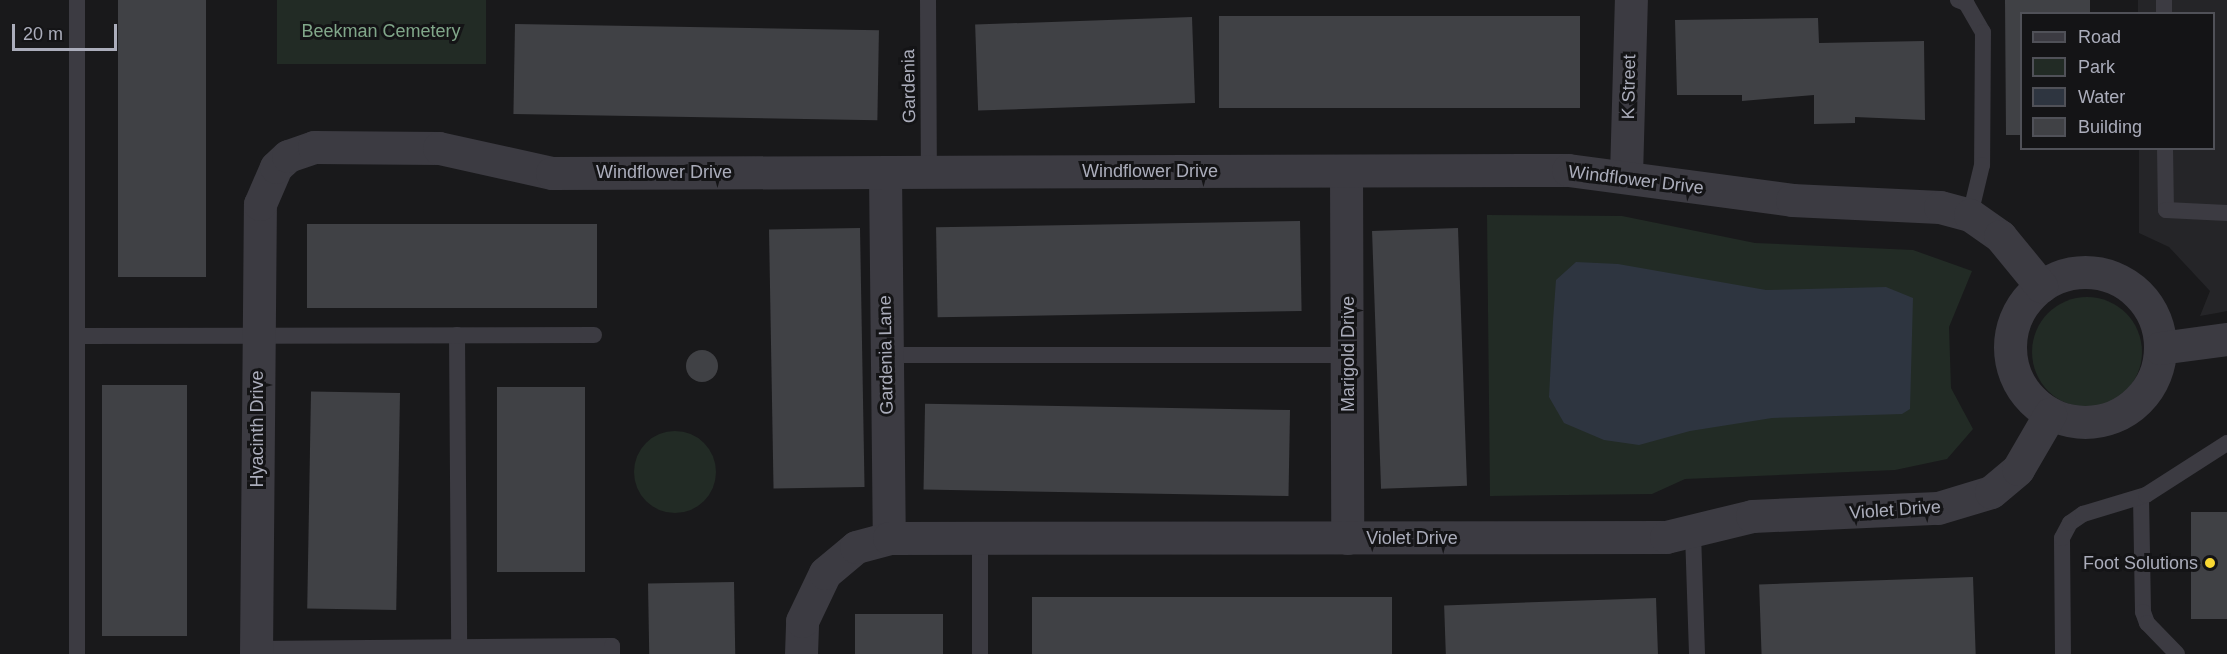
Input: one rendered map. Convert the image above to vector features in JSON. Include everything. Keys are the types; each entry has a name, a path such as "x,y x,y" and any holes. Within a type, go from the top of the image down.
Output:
{"street":[{"name":"K Street","path":"1626,175 1631,0"},
{"name":"Windflower Drive","path":"260,204 276,167 288,156 314,147 439,148 552,173 1568,170 1626,175 1734,194 1905,203 1970,215 2000,236 2041,286"},
{"name":"Marigold Drive","path":"1346,171 1349,355 1347,538"},
{"name":"Gardenia Lane","path":"885,173 885,355 889,538"},
{"name":"Hyacinth Drive","path":"256,652 257,335 260,204"},
{"path":"2090,272 2114,278 2136,292 2151,312 2160,348 2150,384 2135,404 2114,416 2090,423 2050,414 2025,394 2014,373 2009,349 2013,325 2024,303 2041,286 2064,275 2090,272"},
{"path":"2160,348 2227,339"},
{"name":"Violet Drive","path":"801,654 809,598 825,573 856,547 889,538 1636,538 1693,533 1752,516 1886,513 1967,502 1991,492 2018,470 2050,414"}],"lane":[{"path":"76,654 77,0"},
{"name":"Gardenia","path":"928,0 929,171"},
{"path":"1958,0 1966,3 1983,32 1982,165 1970,215"},
{"path":"2165,150 2166,210 2227,213"},
{"path":"457,335 459,647"},
{"path":"77,336 594,335"},
{"path":"885,355 1349,355"},
{"path":"2063,654 2062,538 2070,523 2083,514 2141,497 2227,443"},
{"path":"2141,497 2143,612 2147,623 2177,654"},
{"path":"1693,533 1698,654"},
{"path":"980,538 980,654"},
{"path":"256,652 612,646 612,654"}],"shaded area":[{"path":"2138,0 2227,0 2227,311 2200,316 2210,291 2169,247 2139,233 2139,150 2215,150 2215,12 2138,12"}],"green space":[{"name":"Beekman Cemetery","path":"277,0 486,0 486,64 277,64"},
{"path":"1487,215 1622,216 1755,243 1913,250 1972,271 1949,327 1951,388 1973,429 1947,459 1895,470 1685,479 1652,494 1490,496"},
{"path":"2087,297 2108,301 2126,313 2138,331 2142,352 2138,373 2126,391 2108,403 2087,407 2066,403 2048,391 2036,373 2032,352 2036,331 2048,313 2066,301"},
{"path":"667,431 683,431 698,438 709,449 716,464 713,488 704,501 683,513 667,513 652,506 641,495 634,480 634,464 641,449 652,438"}],"water":[{"path":"1576,262 1618,264 1766,290 1886,287 1913,298 1910,409 1902,414 1772,418 1690,431 1639,445 1604,440 1564,423 1549,397 1556,280"}],"building":[{"path":"118,0 206,0 206,277 118,277"},
{"path":"2005,0 2090,0 2090,12 2020,12 2020,135 2006,135"},
{"path":"1219,16 1580,16 1580,108 1219,108"},
{"path":"1192,17 1195,103 978,111 975,25"},
{"path":"1818,18 1819,43 1924,41 1925,120 1855,117 1855,123 1814,124 1814,95 1742,101 1742,95 1677,95 1675,20"},
{"path":"515,24 879,30 877,120 513,114"},
{"path":"1300,221 1302,311 938,317 936,227"},
{"path":"307,224 597,224 597,308 307,308"},
{"path":"860,228 865,487 774,489 769,230"},
{"path":"1458,228 1467,486 1381,489 1372,231"},
{"path":"702,350 713,355 718,366 713,377 702,382 691,377 686,366 691,355"},
{"path":"102,385 187,385 187,636 102,636"},
{"path":"497,387 585,387 585,572 497,572"},
{"path":"311,391 400,393 396,610 307,608"},
{"path":"925,404 1290,410 1288,496 924,490"},
{"path":"2191,512 2227,512 2227,619 2191,619"},
{"path":"1973,577 1976,654 1762,654 1759,584"},
{"path":"734,582 735,654 649,654 648,584"},
{"path":"1032,597 1392,597 1392,654 1032,654"},
{"path":"1656,598 1658,654 1446,654 1444,605"},
{"path":"855,614 943,614 943,654 855,654"}],"place":[{"name":"Foot Solutions","path":"2210,563"}]}
